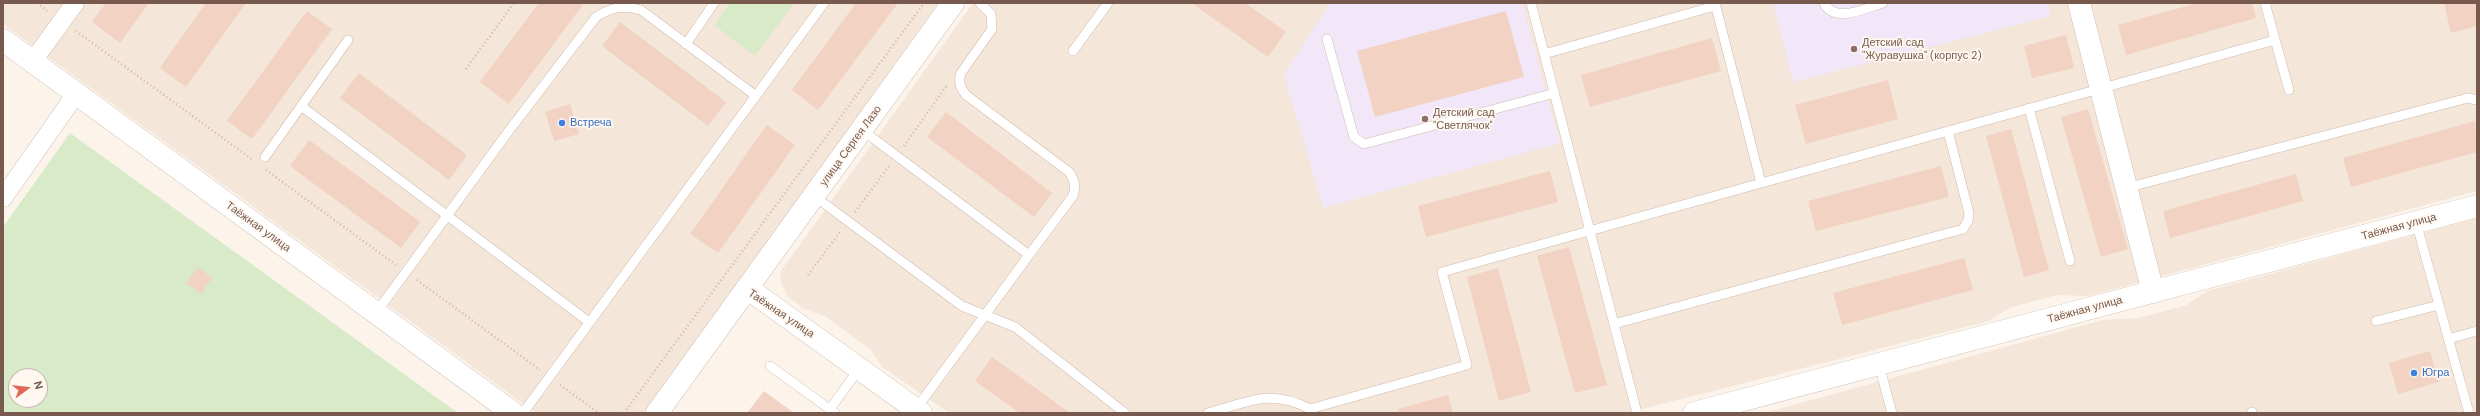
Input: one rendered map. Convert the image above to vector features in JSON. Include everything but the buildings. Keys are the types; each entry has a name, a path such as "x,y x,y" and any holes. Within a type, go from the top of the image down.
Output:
{"street":[{"path":"33,62 75,3"},
{"path":"2078,3 2153,292"},
{"name":"улица Сергея Лазо","path":"747,288 862,130 948,5"},
{"name":"Таёжная улица","path":"3,40 513,413"},
{"path":"3,198 76,94"},
{"name":"Таёжная улица","path":"1694,413 2477,206"},
{"name":"Таёжная улица","path":"657,413 747,288 918,411"}],"lane":[{"path":"686,44 714,3"},
{"path":"523,413 824,3"},
{"path":"918,411 985,315 1073,196 1076,187 1069,172 966,95 960,88 959,80 961,73 992,29 993,20 991,14 980,3"},
{"path":"1073,51 1108,3"},
{"path":"1531,3 1637,413"},
{"path":"1824,3 1827,9 1834,14 1844,13 1883,3"},
{"path":"2265,3 2289,90"},
{"path":"1544,54 1715,4 1762,183"},
{"path":"376,313 446,216 596,17 608,9 626,6 641,10 756,96"},
{"path":"1327,39 1354,137 1364,144 1555,93"},
{"path":"264,157 348,40"},
{"path":"1208,413 1270,397 1292,399 1310,411 1467,365 1442,272 2275,40"},
{"path":"2126,188 2468,98 2477,100"},
{"path":"301,106 589,322"},
{"path":"2029,108 2070,261"},
{"path":"862,130 1029,255"},
{"path":"1614,324 1963,229 1968,222 1968,213 1948,131"},
{"path":"814,196 962,306 1015,327 1125,413"},
{"path":"2416,222 2469,413"},
{"path":"2376,321 2439,305"},
{"path":"2448,339 2477,331"},
{"path":"1879,364 1892,413"},
{"path":"770,366 832,411 859,368"}],"path":[{"path":"37,3 254,161"},
{"path":"466,69 514,3"},
{"path":"624,413 924,3"},
{"path":"808,275 897,156 952,79"},
{"path":"260,166 599,413"}],"shaded area":[{"path":"3,3 938,3 646,413 536,413 3,24"},
{"path":"973,3 2477,3 2477,191 2088,296 2057,295 2009,308 1989,321 1626,413 949,413 882,367 871,350 825,316 804,309 788,297 780,280 781,271"},
{"name":"Детский сад \"Светлячок\"","path":"1330,3 1522,3 1560,143 1323,208 1284,75"},
{"name":"Детский сад \"Журавушка\" (корпус 2)","path":"1773,3 2048,3 2051,16 1793,82"},
{"path":"2477,218 2477,413 1764,413 2103,320 2138,318 2187,305 2207,291"}],"green space":[{"path":"730,3 794,3 755,56 714,25"},
{"path":"70,133 458,413 3,413 3,227"}],"place":[{"name":"Детский сад \"Журавушка\" (корпус 2)","path":"1854,49"},
{"name":"Детский сад \"Светлячок\"","path":"1425,119"},
{"name":"Встреча","path":"562,123"},
{"name":"Югра","path":"2414,373"}]}
